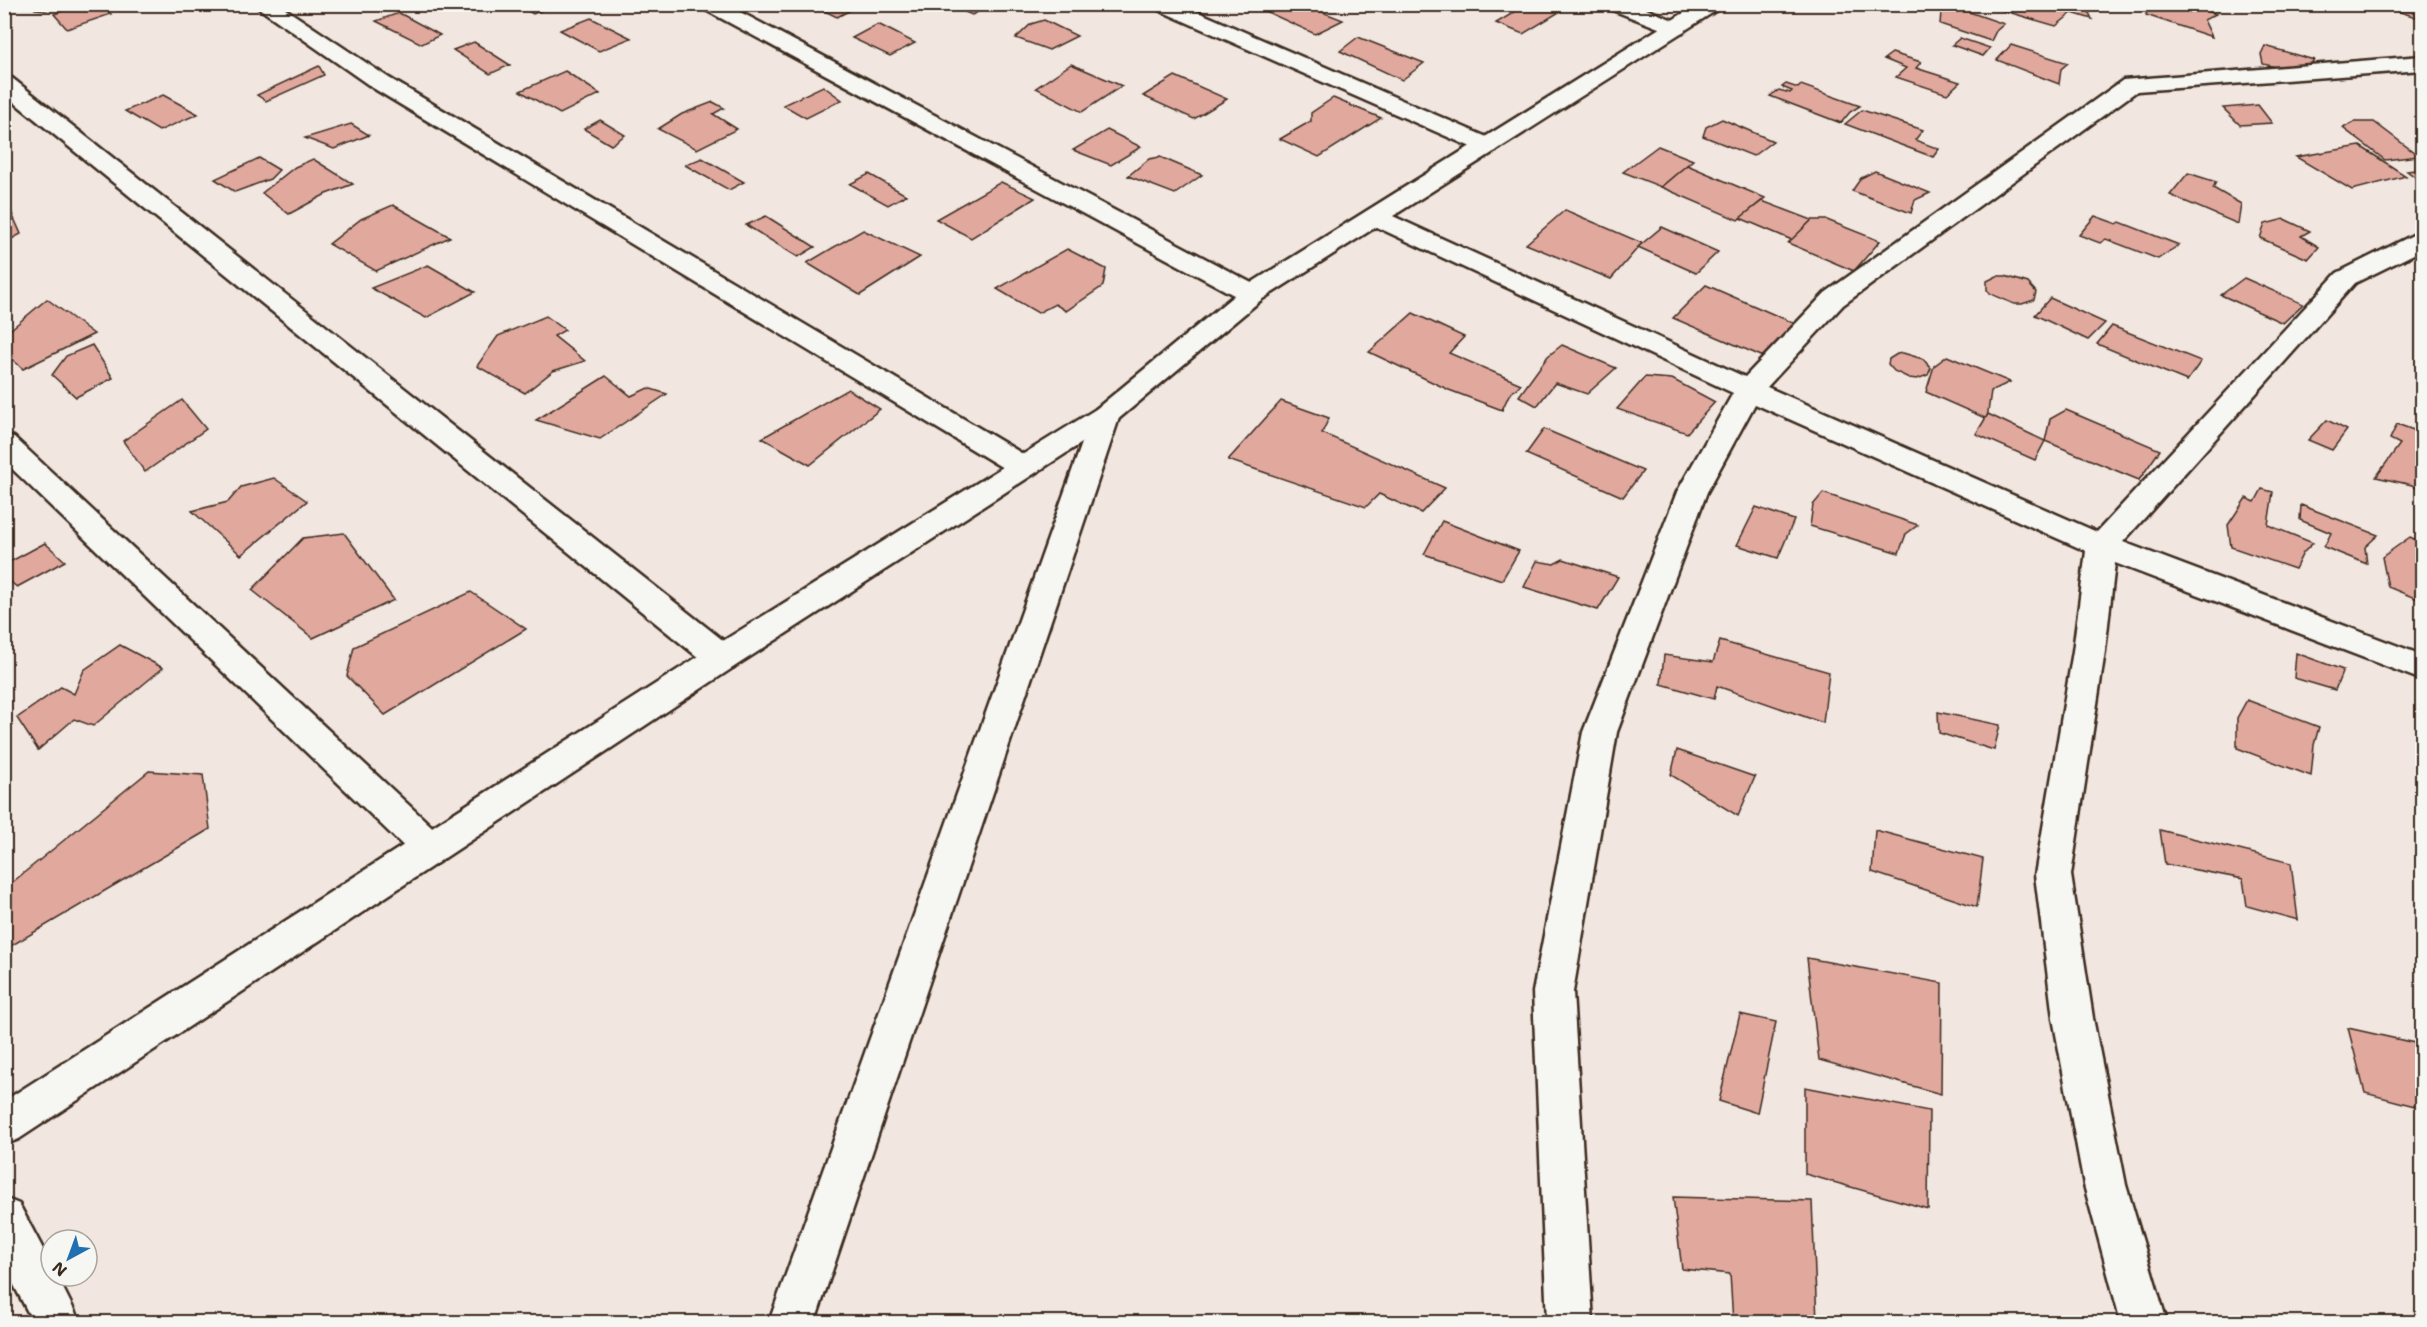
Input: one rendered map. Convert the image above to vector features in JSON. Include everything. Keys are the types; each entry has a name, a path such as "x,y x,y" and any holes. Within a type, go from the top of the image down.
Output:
{"street":[{"path":"263,4 381,83 1023,467"},
{"path":"709,4 1252,294"},
{"path":"1161,4 1488,146"},
{"path":"4,1125 722,658 1106,415 1252,294 1713,4"},
{"path":"1616,5 1676,28"},
{"path":"1570,1323 1553,992 1600,732 1692,492 1749,390 1834,300 2131,85 2422,63"},
{"path":"4,83 722,658"},
{"path":"1376,217 1749,390 2102,546 2422,668"},
{"path":"2144,1323 2105,1185 2073,1018 2053,875 2089,651 2102,546 2346,278 2422,240"},
{"path":"792,1323 1106,415"},
{"path":"4,444 430,848"},
{"path":"4,1219 57,1323"}],"building":[{"path":"33,4 67,4 45,10 35,9"},
{"path":"83,4 100,4 111,14 67,29 54,14"},
{"path":"516,4 557,4 533,14"},
{"path":"810,4 863,4 837,17"},
{"path":"946,4 993,4 972,15"},
{"path":"1282,4 1302,4 1343,20 1315,34 1267,12"},
{"path":"1528,4 1555,4 1566,8 1523,34 1496,23"},
{"path":"2008,4 2085,4 2092,19 2072,13 2056,26 2001,10"},
{"path":"2149,4 2186,4 2216,14 2204,20 2212,37 2146,15"},
{"path":"2375,4 2422,4 2422,19"},
{"path":"1952,6 2004,24 1996,31 1991,41 1940,24 1941,12"},
{"path":"399,13 440,35 422,44 376,21"},
{"path":"591,18 631,38 599,51 560,30"},
{"path":"1044,20 1077,36 1049,50 1016,38 1031,24"},
{"path":"878,24 915,43 890,56 852,38"},
{"path":"1358,37 1424,63 1402,80 1340,51"},
{"path":"1960,38 1990,48 1983,56 1952,45"},
{"path":"474,42 510,65 490,74 453,50"},
{"path":"2011,45 2068,63 2061,69 2059,84 1997,60"},
{"path":"2265,46 2314,60 2303,73 2263,64 2261,54"},
{"path":"1892,53 1921,62 1916,68 1960,82 1947,94 1896,77 1906,68 1884,59"},
{"path":"1071,64 1122,86 1082,112 1036,88"},
{"path":"319,66 324,75 266,101 257,95"},
{"path":"565,71 600,94 560,114 520,91"},
{"path":"1175,76 1227,99 1194,119 1143,96"},
{"path":"1786,84 1798,88 1801,85 1860,106 1850,112 1841,123 1770,96 1779,90 1790,93 1792,91 1782,87"},
{"path":"823,86 842,100 806,118 783,105"},
{"path":"163,95 198,114 159,131 125,111"},
{"path":"1333,98 1381,118 1319,157 1280,139 1311,121 1311,113"},
{"path":"713,102 724,108 713,114 737,129 697,149 658,129 682,114"},
{"path":"2258,105 2272,123 2240,125 2223,108"},
{"path":"1862,110 1923,130 1915,140 1939,149 1933,157 1845,124"},
{"path":"1722,119 1773,141 1753,156 1703,136 1706,127"},
{"path":"600,120 625,135 611,145 584,129"},
{"path":"2354,122 2374,122 2419,156 2385,160 2343,128"},
{"path":"351,124 369,135 334,149 305,138"},
{"path":"1107,130 1141,147 1111,165 1073,150"},
{"path":"1658,146 1693,160 1661,187 1623,172"},
{"path":"2360,146 2406,176 2352,190 2296,157"},
{"path":"1160,157 1202,175 1175,194 1128,176 1149,159"},
{"path":"259,158 279,170 270,179 235,192 215,179"},
{"path":"702,158 744,182 729,190 685,165"},
{"path":"313,159 353,184 326,194 289,214 262,193 295,167"},
{"path":"1687,165 1765,198 1738,220 1661,187"},
{"path":"2422,169 2422,182 2407,171"},
{"path":"1875,171 1930,193 1915,200 1911,213 1852,191 1861,178"},
{"path":"2188,173 2216,182 2213,188 2241,204 2238,224 2170,195"},
{"path":"869,174 906,195 888,205 850,184"},
{"path":"1001,182 1035,198 971,238 936,219"},
{"path":"1762,201 1812,220 1792,240 1740,218"},
{"path":"393,205 450,237 376,271 329,244 361,219"},
{"path":"9,207 21,234 4,243 4,209"},
{"path":"1565,210 1642,243 1611,279 1526,244"},
{"path":"766,216 815,247 798,257 746,225"},
{"path":"2095,216 2117,224 2120,222 2179,245 2158,259 2106,239 2100,243 2079,235"},
{"path":"2284,219 2310,231 2301,236 2319,247 2308,259 2260,238 2265,224"},
{"path":"1812,220 1827,220 1880,241 1854,271 1788,243"},
{"path":"1662,227 1718,252 1696,273 1638,247"},
{"path":"863,230 920,257 860,295 807,263"},
{"path":"1067,249 1106,269 1103,286 1066,311 1055,304 1038,313 997,289"},
{"path":"428,265 475,292 426,318 371,288"},
{"path":"1997,276 2028,283 2036,292 2034,300 2014,304 1987,290 1987,281"},
{"path":"2244,278 2303,304 2283,323 2221,295"},
{"path":"1706,285 1796,324 1766,358 1673,318"},
{"path":"2050,298 2105,323 2088,340 2035,315"},
{"path":"47,299 94,334 23,369 4,352 4,335"},
{"path":"1413,313 1464,337 1449,353 1521,384 1509,395 1502,410 1449,390 1369,352"},
{"path":"546,316 565,330 554,336 585,361 553,371 525,393 477,366 498,336"},
{"path":"2112,326 2201,361 2187,381 2097,344"},
{"path":"92,345 113,378 76,397 52,375 66,356"},
{"path":"1562,345 1616,368 1587,394 1555,383 1537,406 1519,396 1548,356"},
{"path":"1903,353 1923,359 1931,368 1928,375 1917,379 1894,371 1888,364 1889,359"},
{"path":"1947,356 2010,382 1991,391 1987,419 1926,392 1934,366"},
{"path":"606,376 631,396 648,388 667,394 600,439 536,420"},
{"path":"1645,377 1672,379 1715,402 1687,433 1617,409"},
{"path":"848,389 880,409 810,465 762,438"},
{"path":"182,400 206,429 145,472 123,441"},
{"path":"1281,401 1329,418 1322,433 1445,488 1421,513 1379,494 1366,507 1228,460"},
{"path":"2066,410 2160,450 2139,480 2045,441 2050,419"},
{"path":"1988,414 2045,441 2035,460 1976,434"},
{"path":"2327,420 2347,430 2332,450 2308,440"},
{"path":"2397,424 2422,433 2422,493 2412,485 2376,477 2400,444 2390,439"},
{"path":"1544,429 1643,471 1623,497 1526,454"},
{"path":"274,478 307,501 241,555 192,511 228,502 241,487"},
{"path":"2262,489 2273,492 2268,525 2313,543 2303,553 2295,569 2231,547 2228,525 2246,498 2255,502"},
{"path":"1823,493 1918,525 1906,534 1899,553 1810,526 1813,505"},
{"path":"2301,505 2378,535 2365,547 2367,564 2324,547 2331,533 2300,520"},
{"path":"1756,507 1794,520 1778,558 1737,545"},
{"path":"1442,521 1519,551 1502,580 1424,554"},
{"path":"344,533 394,600 313,638 252,590 303,538"},
{"path":"2410,537 2422,543 2422,601 2388,587 2382,557"},
{"path":"45,543 65,561 17,587 4,577 4,565"},
{"path":"1563,559 1618,577 1598,610 1524,587 1537,561 1554,564"},
{"path":"471,592 526,629 385,715 347,676 354,647"},
{"path":"1720,641 1829,672 1823,723 1717,686 1714,699 1661,684 1664,655 1713,662"},
{"path":"120,645 163,668 93,726 74,719 38,750 17,718 61,687 74,694 84,670"},
{"path":"2296,653 2343,670 2335,690 2294,678"},
{"path":"2247,700 2319,727 2314,745 2311,776 2237,748 2237,718"},
{"path":"1938,712 2000,725 1994,750 1939,733"},
{"path":"1677,750 1755,777 1738,816 1671,775"},
{"path":"149,771 203,775 210,829 4,950 4,889"},
{"path":"1875,830 1983,859 1977,907 1872,872"},
{"path":"2160,830 2291,863 2298,920 2247,906 2243,879 2165,864"},
{"path":"1807,958 1942,983 1941,1094 1819,1060"},
{"path":"1740,1014 1776,1022 1757,1113 1719,1101"},
{"path":"2348,1028 2419,1044 2422,1057 2422,1108 2365,1093"},
{"path":"1805,1087 1929,1111 1928,1209 1805,1174"},
{"path":"1673,1197 1812,1201 1817,1322 1733,1322 1730,1274 1682,1269"}]}
